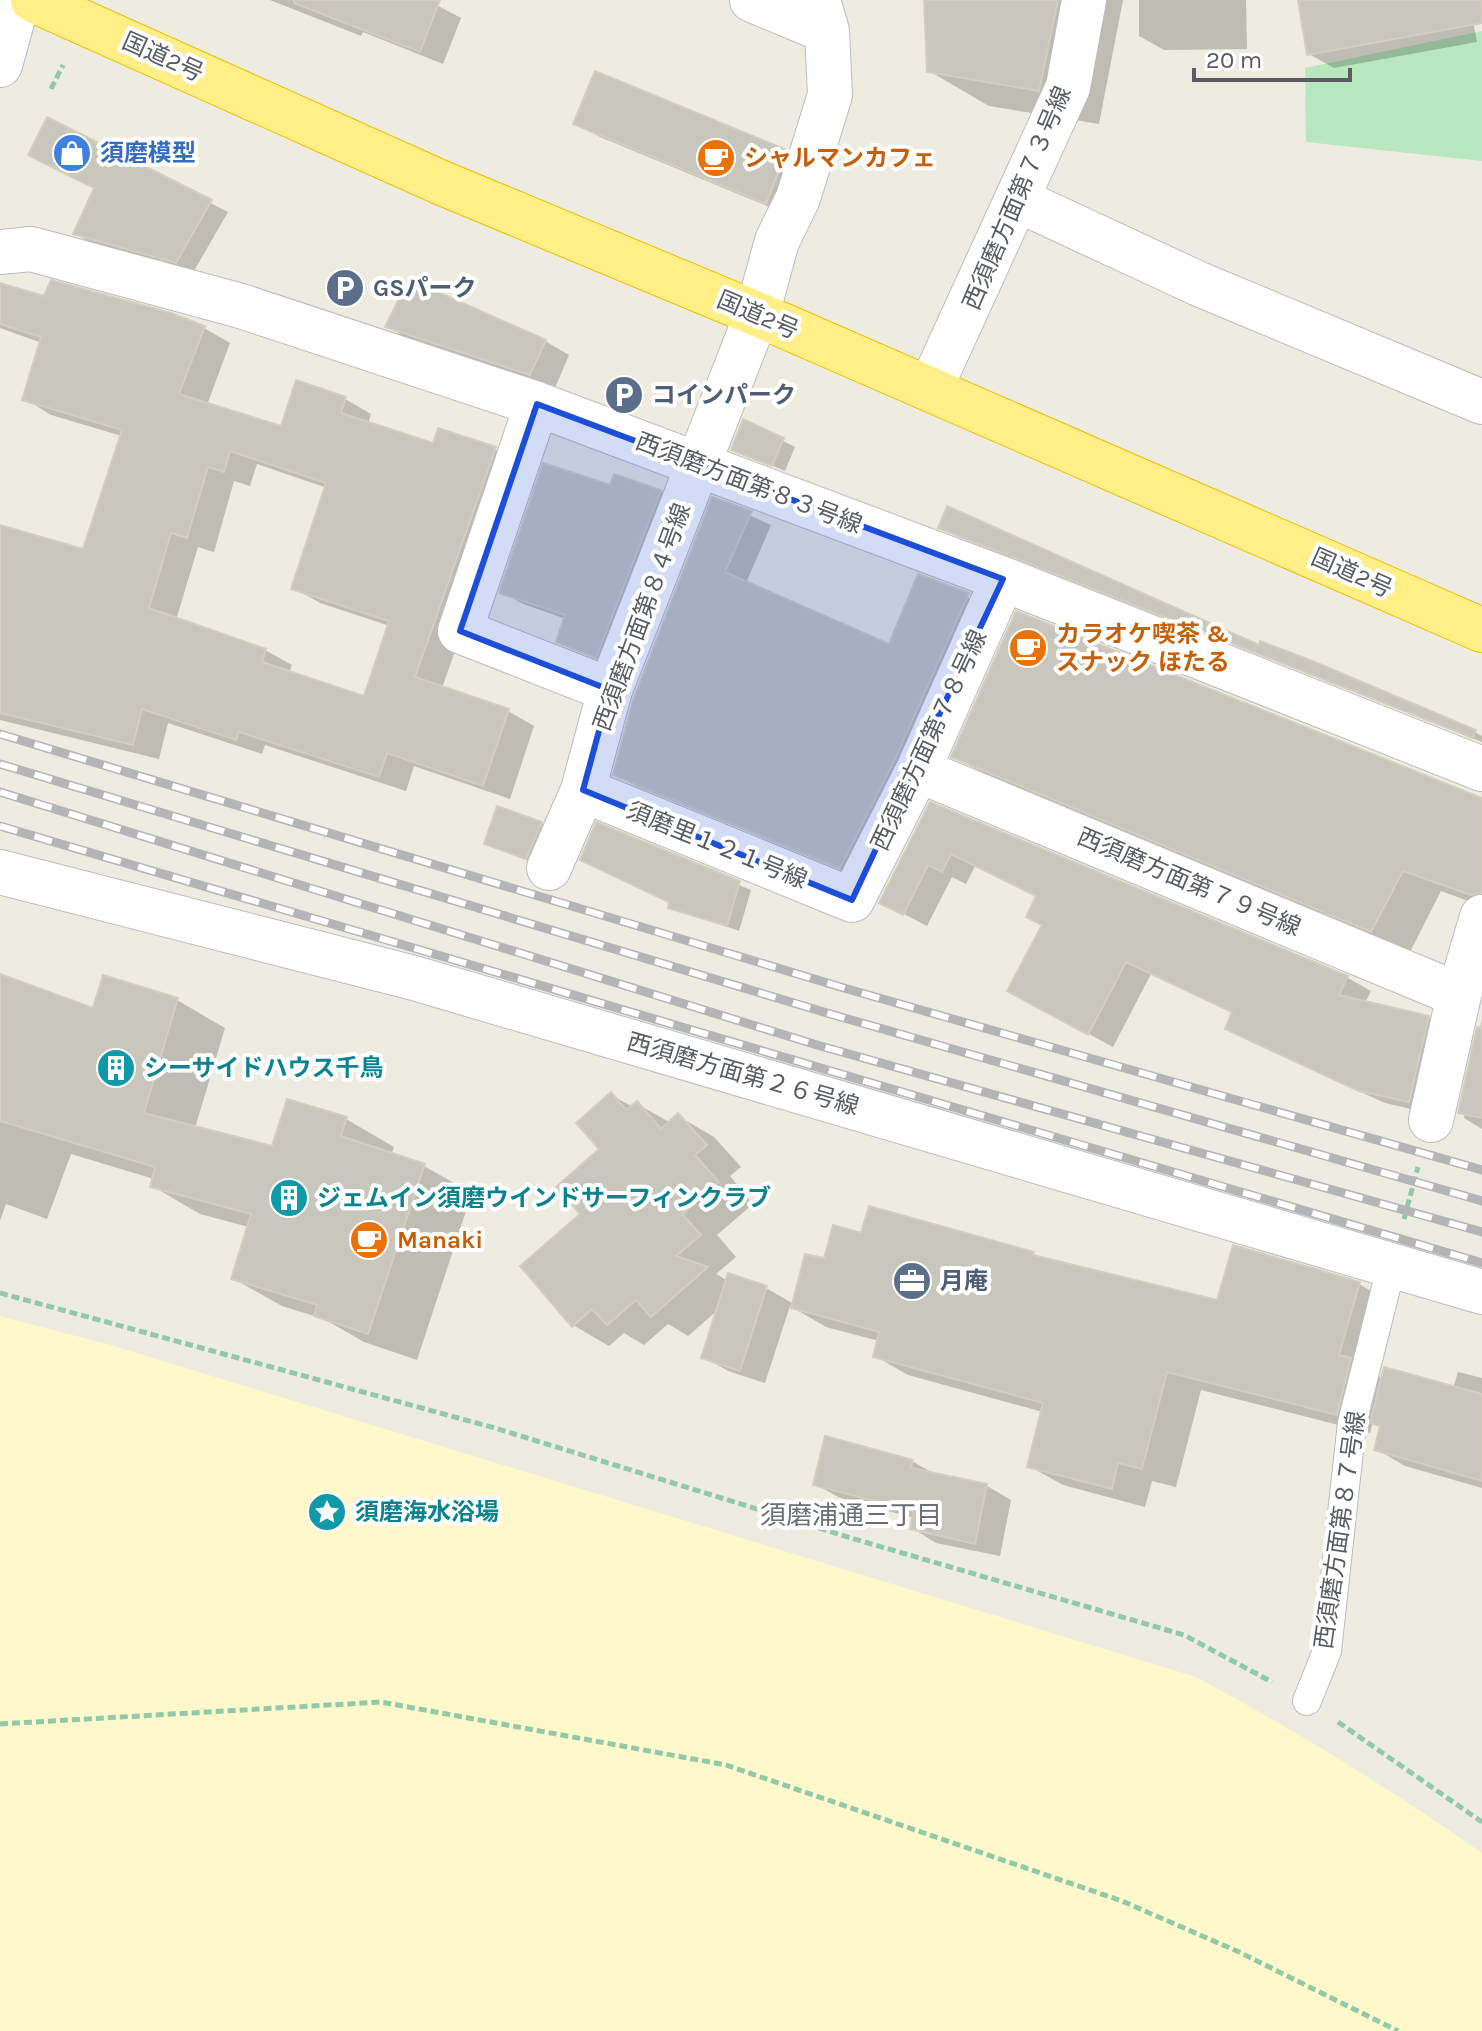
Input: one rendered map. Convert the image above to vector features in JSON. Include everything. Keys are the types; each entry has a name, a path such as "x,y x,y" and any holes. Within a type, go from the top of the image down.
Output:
{"highway":[{"name":"国道2号","path":"33,0 442,183 757,314 1482,630"}],"street":[{"path":"0,65 18,0"},
{"path":"752,0 822,16"},
{"name":"西須磨方面第７３号線","path":"930,389 1068,87 1084,0"},
{"name":"西須磨方面第８４号線","path":"549,868 583,790 610,690 757,314 777,241 798,198 830,95 822,16"},
{"path":"1018,200 1199,284 1482,402"},
{"name":"西須磨方面第８３号線","path":"0,252 31,249 241,306 537,404 1003,579 1482,769"},
{"path":"537,404 460,631 610,690"},
{"name":"西須磨方面第７８号線","path":"852,900 918,770 1003,579"},
{"name":"西須磨方面第７９号線","path":"918,770 1459,995"},
{"name":"須磨里１２１号線","path":"583,790 852,900"},
{"name":"西須磨方面第２６号線","path":"0,872 414,978 1397,1245 1482,1292"},
{"path":"1431,1120 1459,995 1482,917"}],"lane":[{"name":"西須磨方面第８７号線","path":"1307,1701 1327,1651 1352,1423 1397,1245"}],"path":[{"path":"1397,1245 1431,1120"},
{"path":"0,1293 495,1428 851,1538 1184,1635 1307,1701 1482,1822"},
{"path":"0,1724 381,1702 726,1765 1122,1901 1239,1952 1398,2031"}],"highlighted area":[{"path":"537,404 1003,579 852,900 583,790 610,690 460,631"}],"green space":[{"path":"1482,31 1482,161 1306,142 1305,68"}],"sand":[{"name":"須磨海水浴場","path":"0,1316 114,1346 1196,1677 1341,1760 1482,1853 1482,2031 0,2031"}],"building":[{"path":"294,0 440,0 420,52 294,3"},
{"path":"924,0 1058,0 1039,91 927,72"},
{"path":"1298,0 1482,0 1482,23 1307,55"},
{"path":"595,71 787,150 766,204 573,124"},
{"path":"47,117 212,200 176,263 73,234 94,188 28,155"},
{"path":"409,279 546,340 530,375 385,327"},
{"path":"51,280 171,313 205,326 179,394 281,426 296,380 346,397 341,413 433,443 438,428 496,447 415,677 509,709 483,786 387,753 379,777 239,732 236,740 142,709 133,745 0,713 0,525 83,549 122,430 22,400 41,337 0,324 0,283 44,296","holes":["230,451 326,483 291,589 389,621 364,696 262,662 266,649 149,608 171,533 187,538 208,467 224,472"]},
{"path":"743,419 784,438 772,466 731,450"},
{"path":"543,463 610,485 614,474 661,490 596,658 556,642 565,615 499,593"},
{"path":"712,497 752,511 725,572 889,644 918,574 969,593 895,759 840,868 613,775 633,701"},
{"path":"947,506 1259,645 1260,641 1310,660 1476,730 1473,738 938,528"},
{"path":"1016,611 1482,798 1482,893 1471,895 1403,871 1371,932 951,757"},
{"path":"930,802 1348,976 1339,995 1429,1016 1409,1102 1359,1091 1225,1029 1232,1012 1126,962 1088,1035 1007,991 1042,925 1026,917 1036,896 951,854 942,872 928,865 903,915 879,903"},
{"path":"497,806 542,822 526,859 484,844"},
{"path":"596,822 740,881 727,926 668,908 669,902 580,860"},
{"path":"0,974 93,1008 103,975 178,998 144,1113 272,1146 287,1099 347,1117 341,1136 425,1164 368,1334 314,1316 317,1305 231,1279 251,1214 150,1187 155,1167 0,1121"},
{"path":"1477,1027 1482,1028 1482,1118 1458,1113"},
{"path":"611,1092 626,1110 637,1101 661,1129 678,1113 707,1145 695,1155 719,1182 682,1214 701,1235 676,1256 708,1267 651,1317 636,1300 607,1325 592,1309 572,1327 520,1266 580,1214 556,1187 599,1149 576,1123"},
{"path":"869,1206 1034,1252 1033,1255 1217,1300 1233,1245 1360,1282 1339,1355 1351,1358 1337,1415 1167,1372 1142,1469 1118,1463 1112,1489 1027,1467 1043,1403 873,1357 879,1332 791,1308 805,1254 824,1258 833,1225 861,1233"},
{"path":"728,1273 767,1286 740,1371 701,1358"},
{"path":"1384,1367 1482,1394 1482,1481 1374,1450 1380,1426 1370,1423"},
{"path":"825,1436 913,1460 911,1468 987,1484 975,1544 910,1529 913,1511 813,1485"}],"railway":[{"path":"0,734 844,988 1482,1170"},
{"path":"0,764 827,1013 1482,1201"},
{"path":"0,792 817,1045 1482,1232"},
{"path":"0,826 1482,1263"}],"place":[{"name":"須磨模型","path":"72,153"},
{"name":"シャルマンカフェ","path":"716,158"},
{"name":"GSパーク","path":"345,288"},
{"name":"コインパーク","path":"624,395"},
{"name":"カラオケ喫茶 & スナック ほたる","path":"1028,648"},
{"name":"シーサイドハウス千鳥","path":"116,1068"},
{"name":"ジェムイン須磨ウインドサーフィンクラブ","path":"289,1198"},
{"name":"Manaki","path":"369,1240"},
{"name":"月庵","path":"912,1281"},
{"name":"須磨海水浴場","path":"327,1512"}],"district":[{"name":"須磨浦通三丁目","path":"851,1515"}]}
